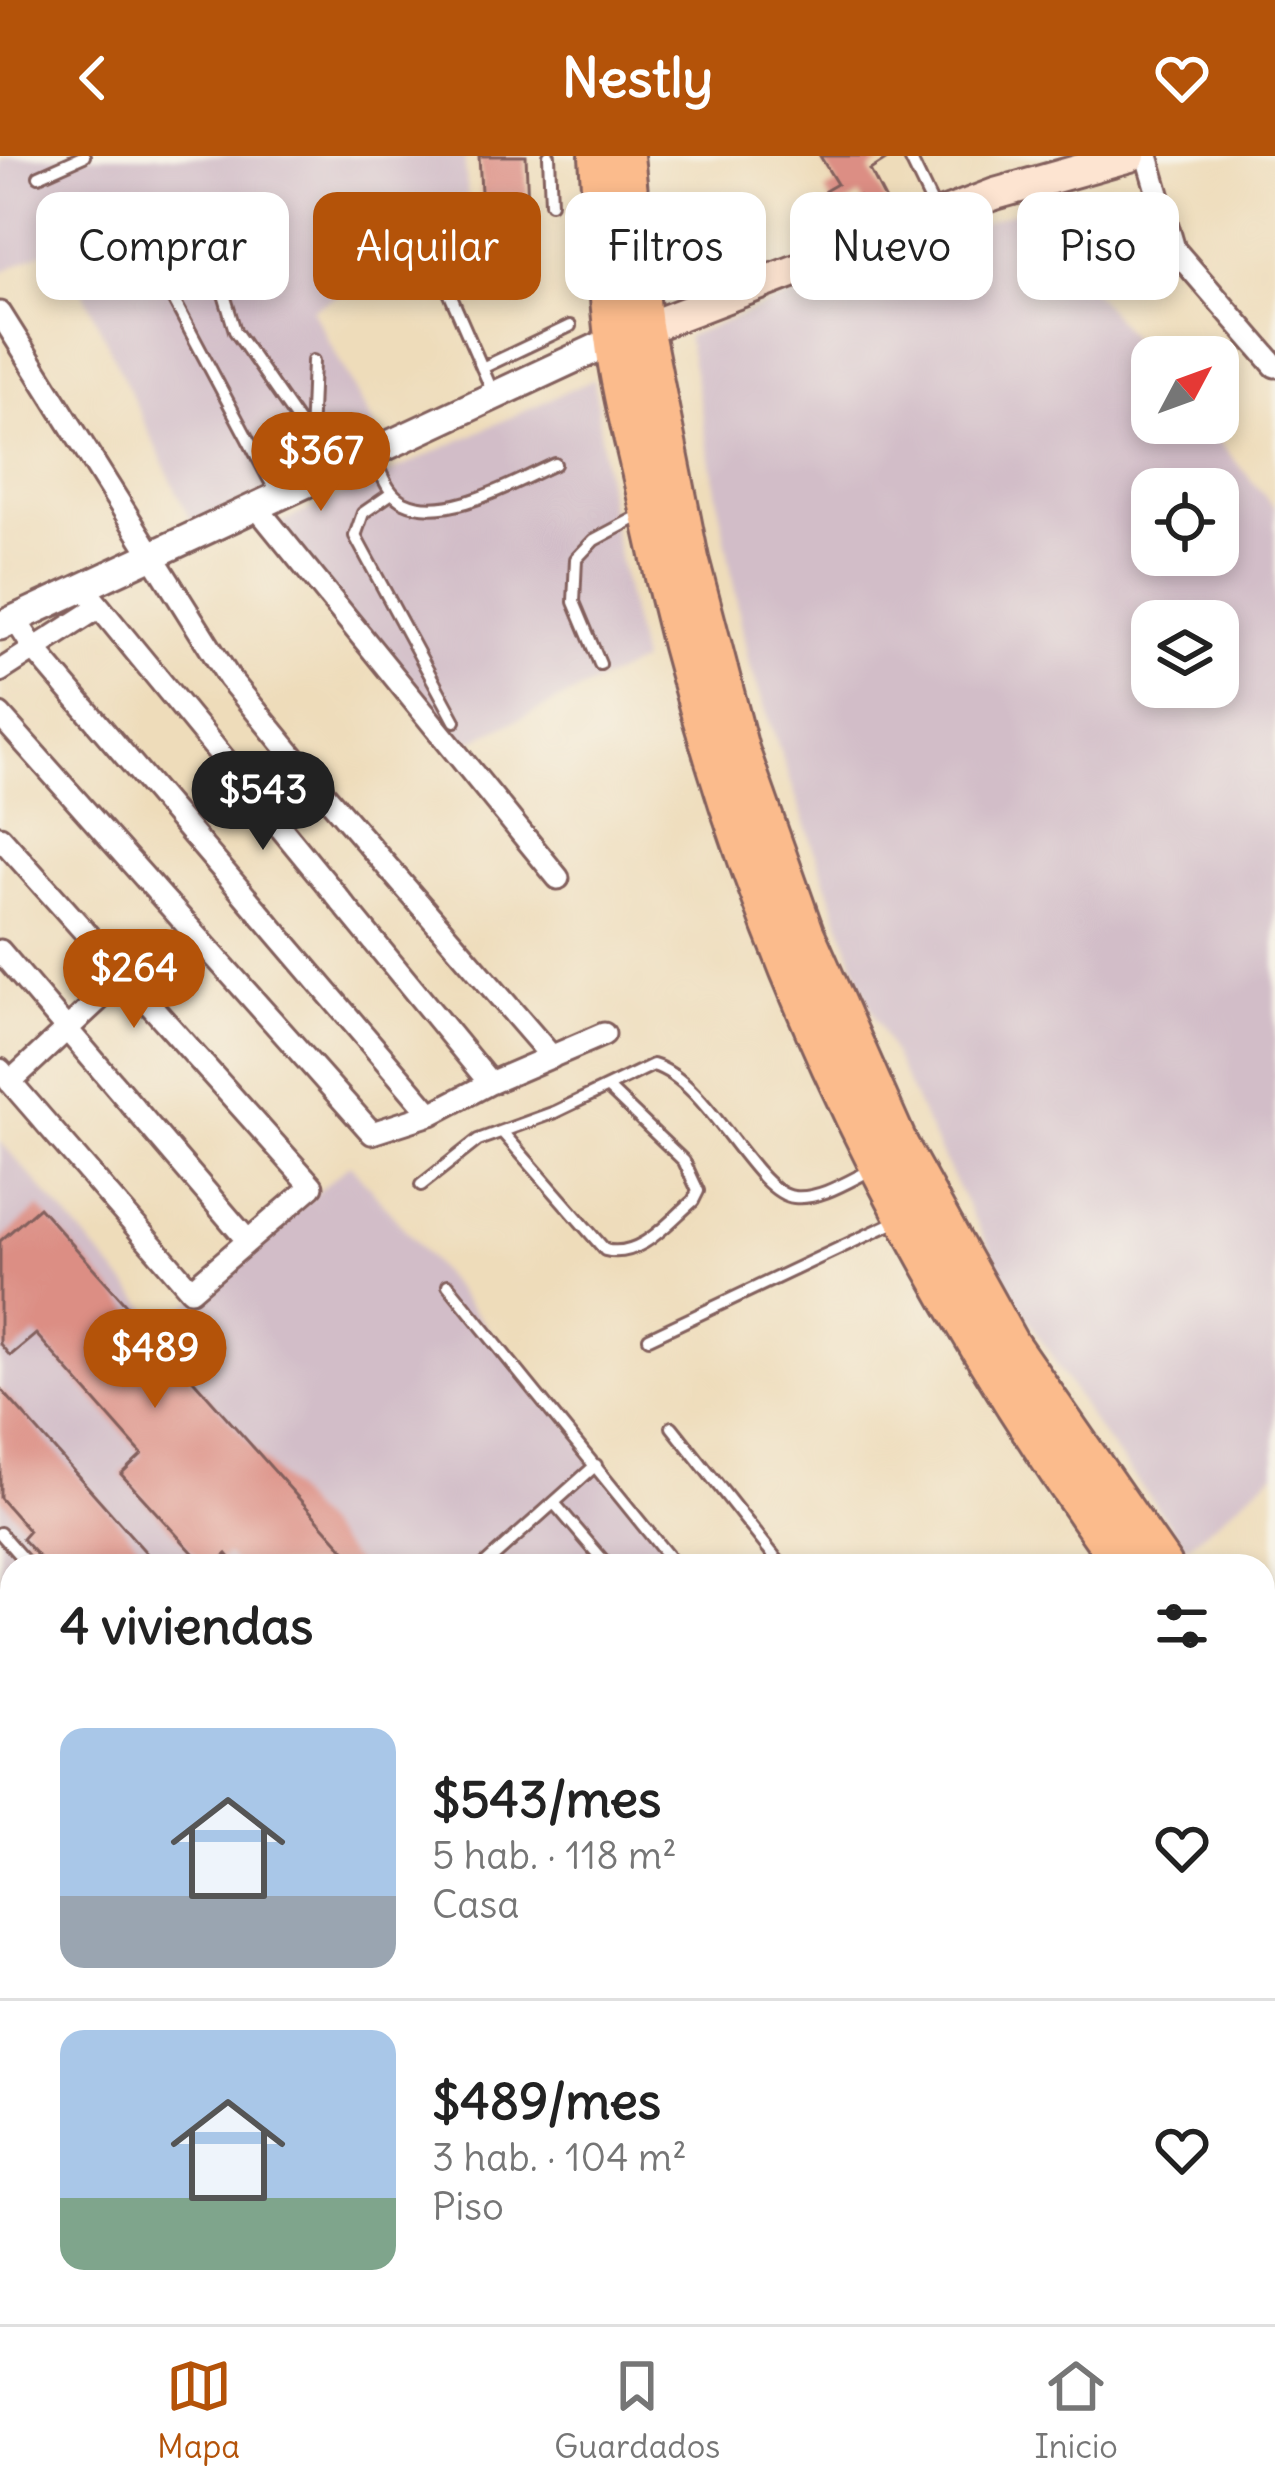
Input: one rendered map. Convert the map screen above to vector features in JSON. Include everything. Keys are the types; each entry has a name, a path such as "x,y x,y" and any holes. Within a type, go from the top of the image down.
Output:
{"highway":[{"path":"598,156 629,334 649,510 671,613 707,744 757,893 814,1038 902,1218 975,1347 1115,1554"},
{"path":"625,156 629,334 740,748 806,932 900,1146 1010,1344 1156,1554"}],"main road":[{"path":"993,195 1130,156"},
{"path":"629,334 790,273"}],"street":[{"path":"1147,156 1174,249 1275,366"},
{"path":"0,314 243,695 552,1057"},
{"path":"0,671 35,650 90,598 150,555 629,334"},
{"path":"269,504 558,878"},
{"path":"90,598 7,623 431,1114"},
{"path":"90,598 490,1083"},
{"path":"0,715 372,1133 431,1114 604,1034"},
{"path":"0,837 312,1186 191,1290 5,1076 69,1029 123,976"},
{"path":"0,951 248,1241"}],"lane":[{"path":"39,176 85,156"},
{"path":"549,156 551,203"},
{"path":"909,156 927,192"},
{"path":"172,300 269,504"},
{"path":"226,300 235,332 310,440 327,476"},
{"path":"453,300 494,395"},
{"path":"482,368 570,326"},
{"path":"310,440 313,361"},
{"path":"372,453 392,493 407,504 458,506 555,464"},
{"path":"392,493 363,513 355,536 455,721"},
{"path":"600,664 574,602 576,559 594,540 649,510"},
{"path":"421,1185 478,1140 653,1064 672,1070 706,1105 776,1191 795,1198 824,1192 876,1167"},
{"path":"503,1133 605,1250 634,1250 693,1201 698,1191 685,1161 607,1087"},
{"path":"650,1338 902,1218"},
{"path":"448,1285 666,1554"},
{"path":"672,1427 773,1554"},
{"path":"497,1554 596,1465"},
{"path":"555,1504 598,1554"}],"shaded area":[{"path":"10,156 464,156 468,192 313,192 313,300 330,300 312,309 379,435 193,527 87,300 289,300 289,192 36,192 36,256 0,273 0,161"},
{"path":"1017,211 1017,300 1100,300 1131,337 1131,444 1221,444 1275,508 1275,1472 1187,1547 1094,1424 1018,1302 944,1161 866,997 748,660 687,336 790,297 993,300 993,220"},
{"path":"594,379 611,519 641,662 451,751 273,526"},
{"path":"0,1141 163,1326 350,1164 678,1554 0,1554"}],"building":[{"path":"479,156 526,156 527,192 481,192"},
{"path":"820,156 892,156 870,170 881,192 826,192 837,184"},
{"path":"39,1207 348,1554 194,1554 121,1474 142,1454 36,1334 10,1356 0,1344 0,1241"},
{"path":"0,1388 147,1554 36,1554 22,1539 29,1531 0,1498"}]}
